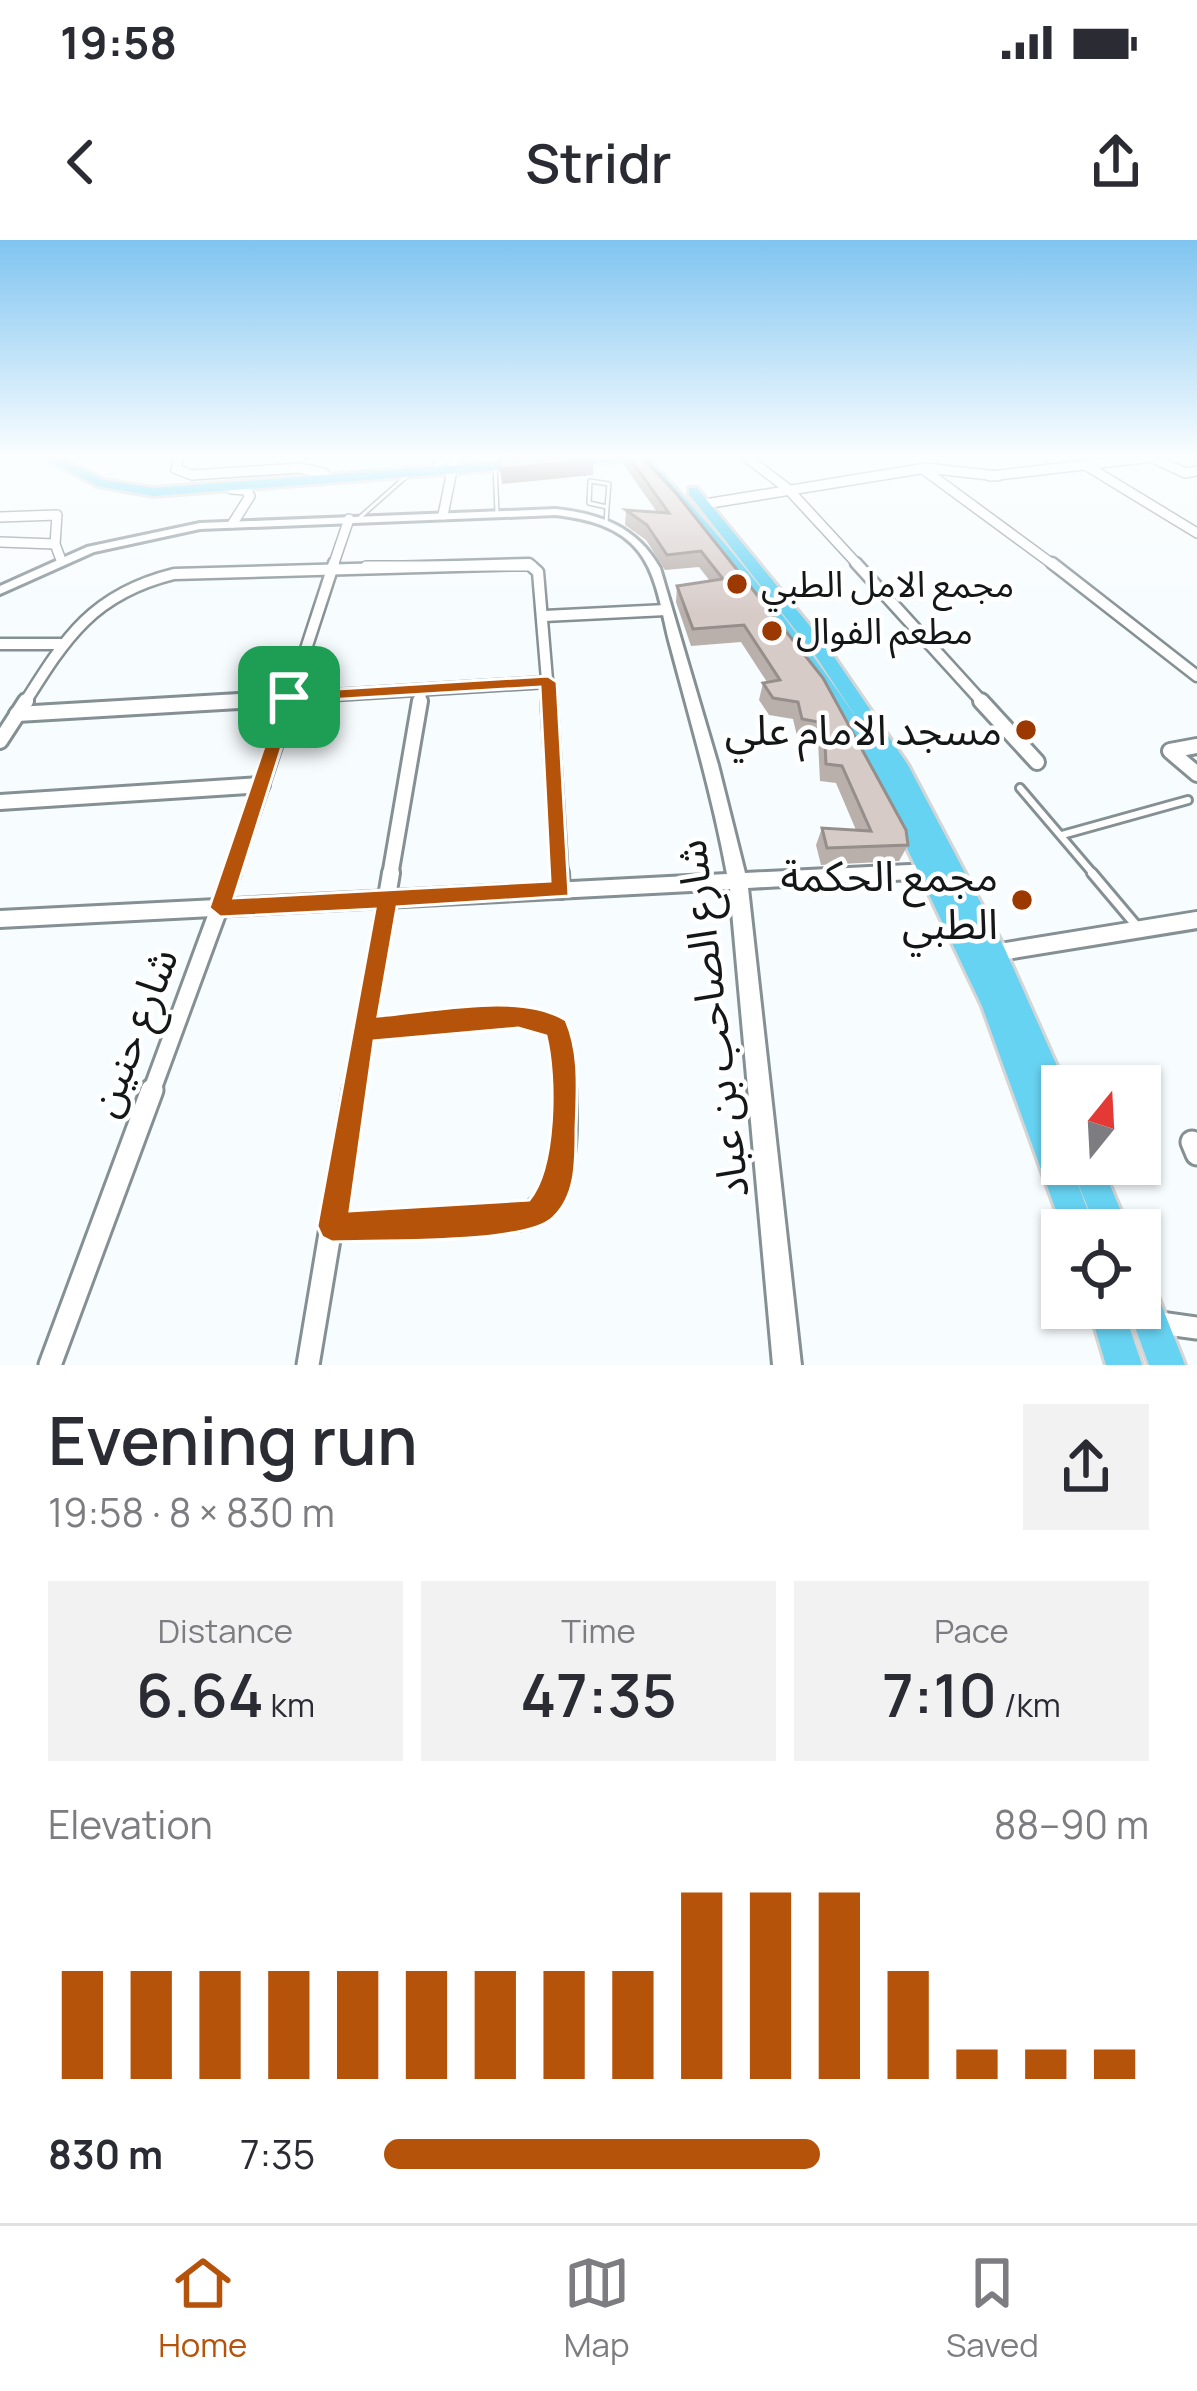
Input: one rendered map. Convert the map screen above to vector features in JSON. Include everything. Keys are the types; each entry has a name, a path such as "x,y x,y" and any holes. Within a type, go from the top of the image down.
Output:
{"highway":[{"path":"702,508 859,705 901,770 994,953 1042,1065"},
{"path":"705,511 854,725 931,871 994,1003 1071,1209"},
{"path":"1113,1329 1124,1365"},
{"path":"1154,1329 1167,1365"}],"street":[{"path":"233,523 242,508"},
{"path":"443,515 444,508"},
{"path":"705,511 714,508"},
{"path":"806,508 1037,762"},
{"path":"980,508 1197,676"},
{"path":"1157,508 1197,533"},
{"name":"شارع الصاحب بن عباد","path":"0,590 61,560 118,542 233,523 556,512 608,516 629,535 646,552 666,610 726,821 738,882 787,1365"},
{"path":"0,517 55,514 55,544 61,560"},
{"name":"شارع حنين","path":"50,1365 220,908 332,567 353,519"},
{"path":"0,542 55,544"},
{"path":"0,740 60,644 110,598 157,577 522,562 537,568 544,616 561,890"},
{"path":"544,616 666,610"},
{"path":"0,644 60,644"},
{"path":"17,714 548,682"},
{"path":"308,1365 421,692"},
{"path":"1197,746 1170,751 1197,774"},
{"path":"0,802 262,785"},
{"path":"0,919 931,871"},
{"path":"994,953 1197,920"},
{"path":"332,1226 520,1219 540,1210 553,1195 562,1171 564,1057 557,1028 543,1019 518,1016 363,1030"},
{"path":"1161,1314 1197,1328"}],"lane":[{"path":"353,519 366,508"},
{"path":"497,508 497,513"},
{"path":"597,508 608,516"},
{"path":"608,508 608,516"},
{"path":"1020,788 1141,931"},
{"path":"1062,836 1188,800"}],"building":[{"path":"666,508 688,508 823,678 906,830 908,845 827,848 822,828 871,831 842,766 826,764 824,723 802,719 798,702 773,698 763,683 780,680 744,625 693,629 677,586 723,579 701,551 667,555 647,525 626,510 669,513"}],"place":[{"name":"مجمع الامل الطبي","path":"737,584"},
{"name":"مطعم الفوال","path":"772,631"},
{"name":"مسجد الامام علي","path":"1026,730"},
{"name":"مجمع الحكمة الطبي","path":"1022,900"}],"route":[{"path":"289,697 220,908 388,899 363,1030 518,1016 543,1019 557,1028 564,1057 562,1171 553,1195 540,1210 520,1219 332,1226 363,1030 388,899 561,890 548,682 289,697"}]}
